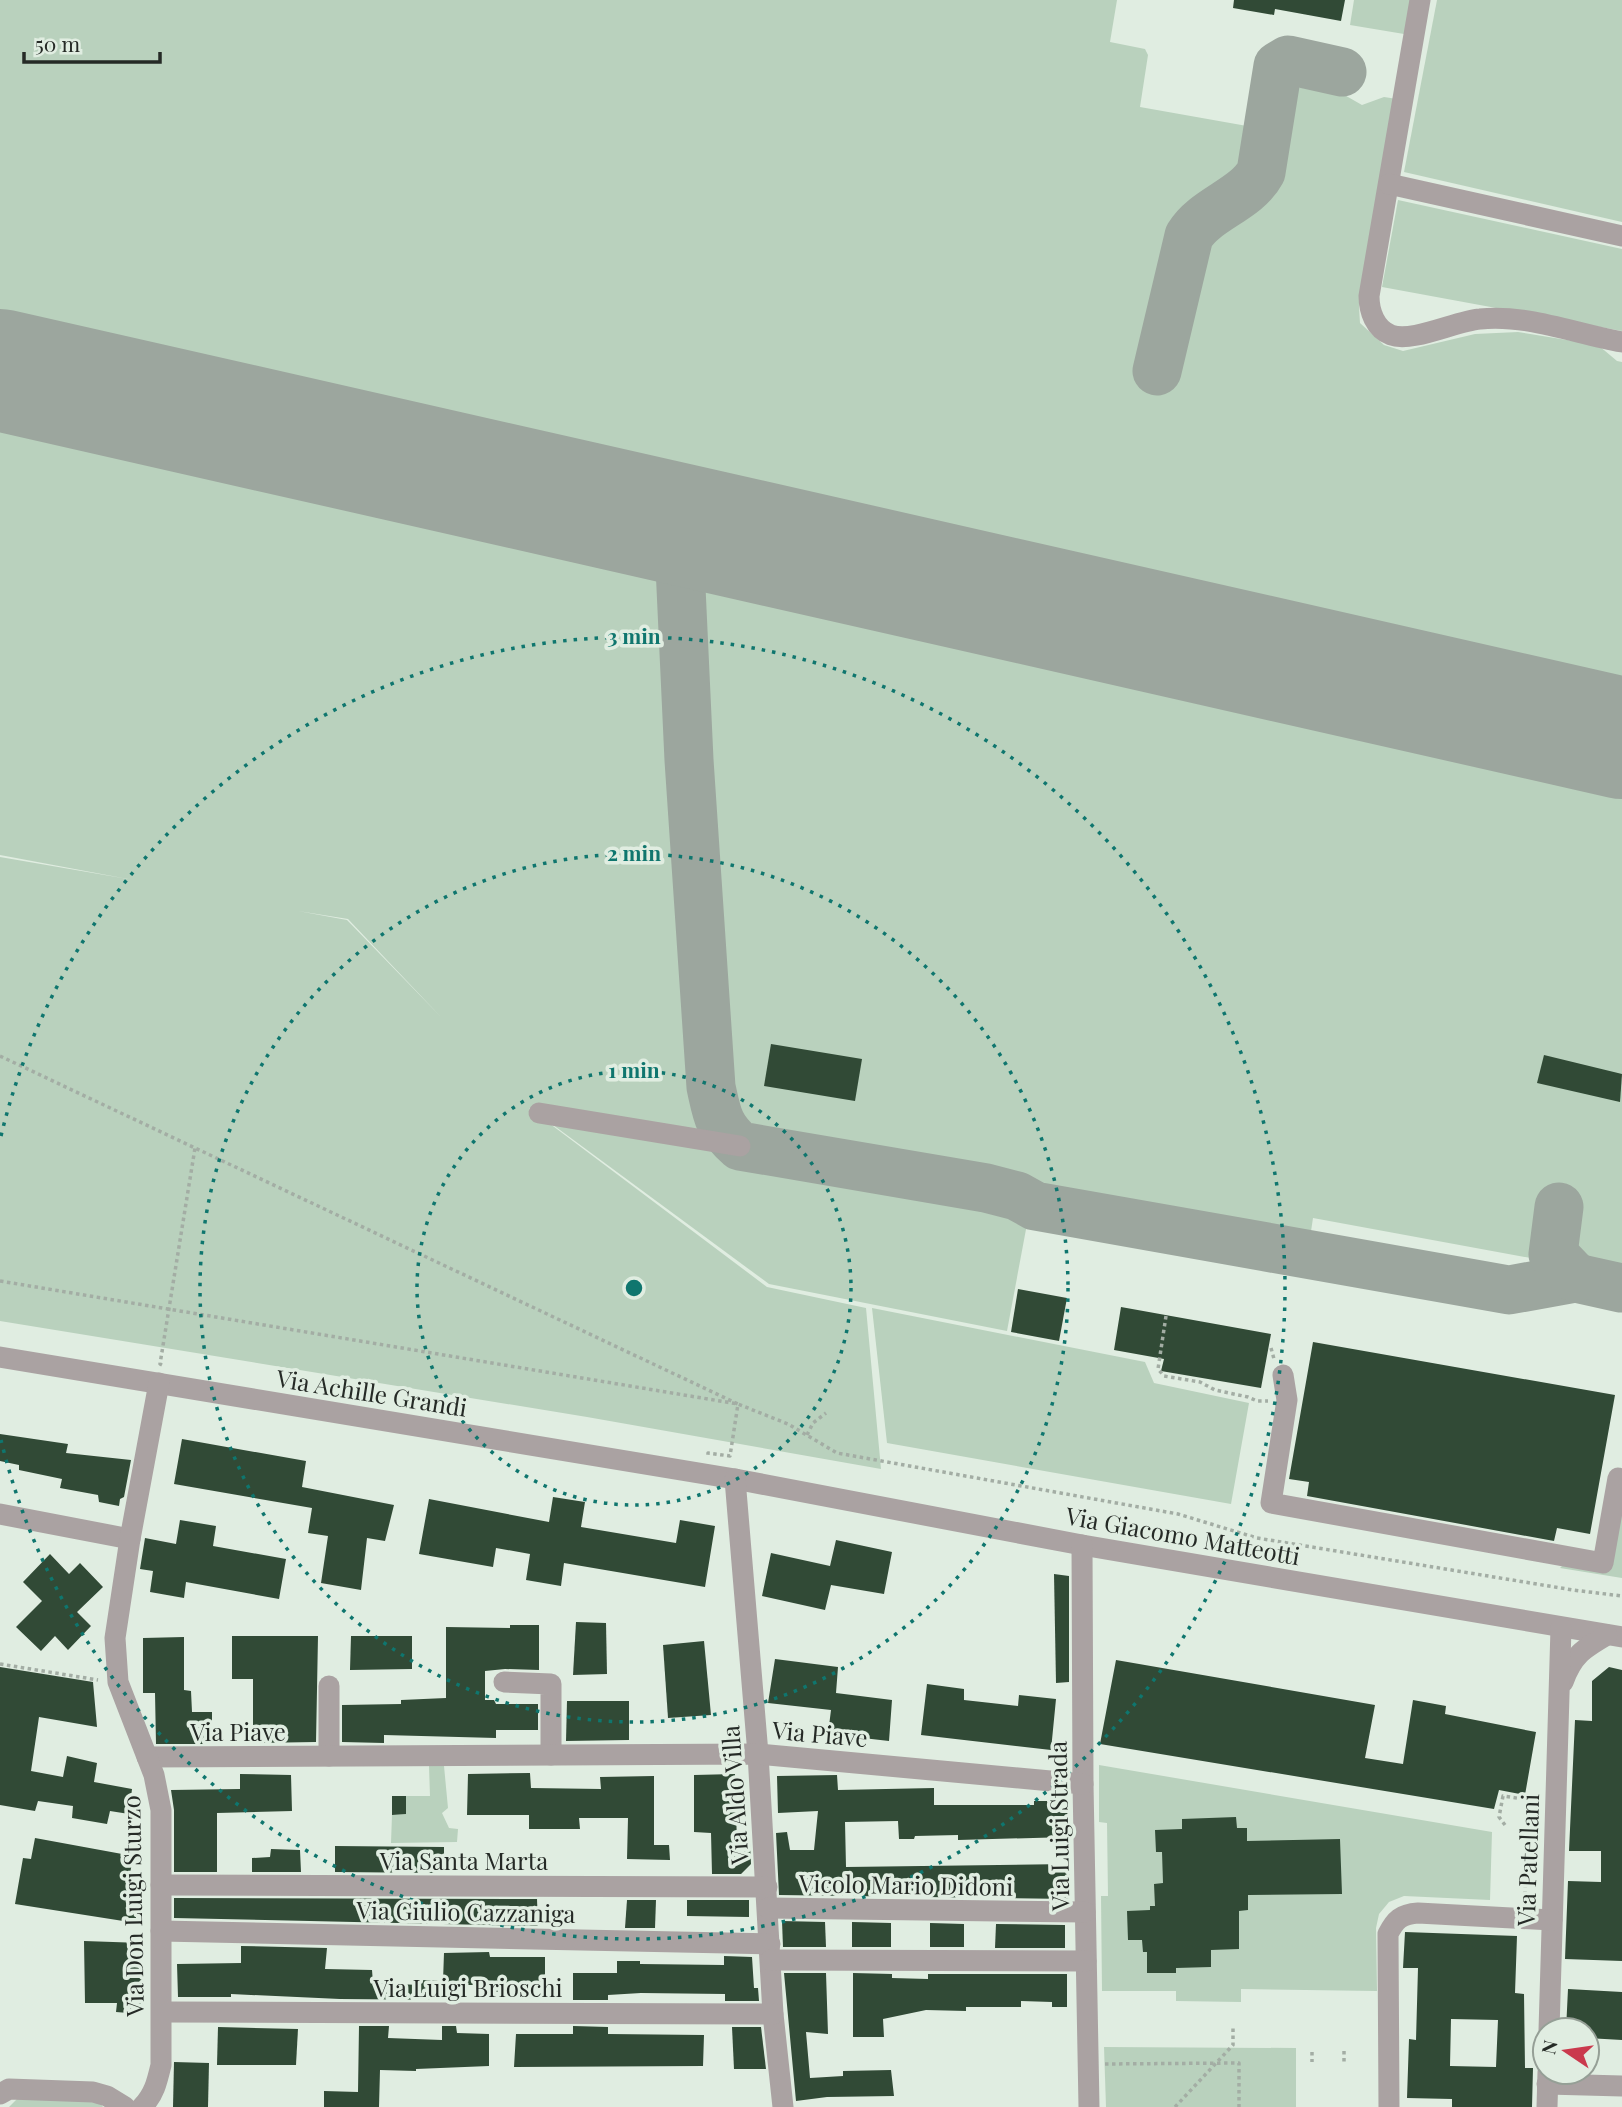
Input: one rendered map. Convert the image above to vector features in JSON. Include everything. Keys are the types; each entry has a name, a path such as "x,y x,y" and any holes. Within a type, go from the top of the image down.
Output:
{"street":[{"path":"1420,0 1369,296 1372,314 1385,332 1396,337 1408,337 1462,321 1504,318 1622,342"},
{"path":"1389,184 1622,236"},
{"path":"539,1113 740,1146"},
{"name":"Via Achille Grandi","path":"0,1357 165,1374 735,1479"},
{"name":"Via Don Luigi Sturzo","path":"142,2107 150,2099 157,2085 161,2065 161,1810 148,1757 118,1682 115,1638 130,1539 165,1374"},
{"path":"1283,1375 1287,1400 1271,1503 1603,1563 1618,1478 1622,1479"},
{"name":"Via Giacomo Matteotti","path":"735,1479 1082,1545 1615,1636"},
{"name":"Via Aldo Villa","path":"735,1479 758,1754 773,2014 783,2107"},
{"path":"0,1514 130,1539"},
{"name":"Via Luigi Strada","path":"1082,1545 1089,2107"},
{"name":"Via Patellani","path":"1549,2016 1561,1628"},
{"name":"Via Patellani","path":"1559,1691 1570,1663 1583,1649 1615,1636"},
{"path":"504,1682 551,1684 551,1755"},
{"path":"329,1686 329,1756"},
{"name":"Via Piave","path":"148,1757 758,1754 1083,1784"},
{"name":"Via Santa Marta","path":"161,1885 767,1898"},
{"name":"Vicolo Mario Didoni","path":"767,1898 1085,1912"},
{"path":"1389,2107 1384,2026 1388,1934 1394,1922 1406,1913 1552,1920"},
{"name":"Via Giulio Cazzaniga","path":"161,1931 1086,1961"},
{"name":"Via Luigi Brioschi","path":"162,2011 773,2014"},
{"path":"1601,2084 1622,2087"},
{"path":"1547,2107 1548,2086"},
{"path":"0,2094 9,2089 93,2092 107,2096 125,2107"}],"path":[{"path":"0,1056 738,1404 788,1424 837,1453 1178,1514 1257,1538 1622,1596"},
{"path":"165,1374 160,1364 195,1147"},
{"path":"0,1281 738,1404"},
{"path":"1166,1317 1157,1369 1164,1376 1200,1382 1215,1390 1257,1401 1287,1400"},
{"path":"705,1474 708,1453 730,1456 738,1404"},
{"path":"807,1435 813,1423 826,1413"},
{"path":"0,1664 118,1682"},
{"path":"1505,1825 1499,1817 1503,1796 1556,1803"},
{"path":"1515,1903 1525,1903 1525,1799"},
{"path":"1175,2107 1234,2045 1233,2025"},
{"path":"1312,2052 1312,2062"},
{"path":"1344,2052 1344,2062"},
{"path":"1089,2064 1239,2063 1239,2107"}],"green space":[{"path":"0,0 1117,0 1110,42 1145,49 1148,55 1140,107 1247,126 1255,135 1276,139 1288,86 1341,93 1362,105 1384,97 1397,99 1359,307 1360,323 1384,345 1403,351 1475,334 1518,332 1598,345 1622,362 1622,695 0,329"},
{"path":"1354,0 1415,0 1410,35 1350,25"},
{"path":"1437,0 1622,0 1622,222 1404,172"},
{"path":"1398,200 1622,249 1622,331 1382,287"},
{"path":"0,415 666,564 696,992 702,1134 529,1108 767,1287 866,1308 881,1469 587,1417 0,1321 0,857 128,879 0,855","holes":["298,911 348,919 441,1017 347,920"]},
{"path":"697,572 1622,782 1622,1265 1548,1253 1547,1261 1313,1218 1310,1238 1041,1187 743,1137 730,1120 715,1037 691,662 700,660"},
{"path":"545,1119 1030,1208 1007,1331 769,1284"},
{"path":"872,1308 1145,1362 1154,1383 1249,1403 1231,1504 887,1443"},
{"path":"1622,1495 1622,1578 1560,1568 1566,1562 1608,1569"},
{"path":"1099,1765 1492,1832 1490,1900 1404,1896 1389,1902 1379,1914 1376,1928 1377,1991 1241,1989 1241,2002 1176,2001 1176,1991 1102,1991 1101,1896 1108,1896 1107,1823 1099,1822"},
{"path":"429,1766 444,1766 448,1808 442,1813 449,1828 458,1829 457,1842 391,1843 392,1815 406,1814 406,1796 430,1796"},
{"path":"1104,2047 1296,2048 1296,2107 1106,2107"},
{"path":"27,2095 100,2103 103,2107 9,2107 17,2099"}],"building":[{"path":"1234,0 1345,0 1341,21 1275,9 1274,15 1233,8"},
{"path":"771,1044 862,1059 855,1101 764,1086"},
{"path":"1544,1055 1622,1074 1620,1102 1537,1083"},
{"path":"1018,1289 1067,1298 1059,1341 1011,1332"},
{"path":"1121,1307 1271,1334 1261,1388 1161,1371 1164,1359 1114,1350"},
{"path":"1313,1342 1615,1395 1590,1534 1557,1528 1554,1541 1307,1496 1309,1482 1289,1479"},
{"path":"0,1434 68,1444 66,1453 131,1460 124,1497 120,1499 119,1506 99,1502 98,1495 60,1488 62,1479 19,1470 19,1465 0,1461"},
{"path":"182,1439 306,1461 302,1487 394,1505 385,1541 367,1538 361,1590 321,1583 328,1536 308,1533 312,1508 174,1484"},
{"path":"553,1497 585,1502 581,1527 676,1543 680,1520 715,1526 705,1587 564,1563 561,1586 526,1580 530,1554 496,1548 493,1567 419,1554 429,1499 549,1522"},
{"path":"180,1520 216,1526 213,1546 286,1559 279,1599 186,1582 184,1598 150,1592 153,1571 140,1569 145,1538 176,1544"},
{"path":"836,1540 892,1552 884,1594 831,1585 825,1610 762,1596 771,1553 830,1566"},
{"path":"50,1554 69,1574 80,1563 103,1587 77,1612 91,1626 68,1650 55,1636 41,1651 16,1627 42,1601 23,1582"},
{"path":"1054,1574 1069,1576 1069,1682 1056,1683"},
{"path":"576,1622 606,1623 607,1674 573,1675"},
{"path":"510,1625 539,1625 539,1670 485,1671 485,1700 494,1700 496,1704 538,1704 538,1730 496,1730 496,1738 384,1735 384,1743 342,1742 342,1705 401,1704 401,1700 446,1698 446,1627 510,1628"},
{"path":"232,1636 318,1636 316,1742 253,1743 253,1679 232,1679"},
{"path":"351,1636 412,1636 412,1669 350,1670"},
{"path":"184,1637 184,1690 191,1691 192,1712 212,1712 212,1744 156,1744 155,1693 143,1693 143,1638"},
{"path":"704,1641 711,1715 668,1718 663,1645"},
{"path":"775,1659 838,1667 836,1693 892,1700 889,1741 828,1734 831,1710 768,1703"},
{"path":"1116,1660 1375,1705 1365,1758 1403,1764 1413,1700 1446,1706 1445,1714 1536,1732 1525,1795 1499,1790 1494,1809 1100,1744"},
{"path":"0,1667 93,1682 97,1727 39,1717 31,1771 63,1777 67,1756 97,1763 94,1782 132,1789 129,1814 110,1811 107,1824 72,1818 73,1806 38,1801 35,1811 0,1805"},
{"path":"1609,1667 1622,1670 1622,1961 1565,1959 1568,1881 1601,1882 1601,1851 1569,1851 1575,1720 1592,1721 1592,1681"},
{"path":"927,1684 964,1689 964,1700 1018,1706 1019,1695 1056,1699 1051,1750 921,1735"},
{"path":"567,1701 629,1701 629,1740 566,1741"},
{"path":"530,1773 531,1788 601,1789 600,1777 654,1776 654,1845 669,1845 670,1860 627,1859 628,1818 579,1818 580,1829 529,1829 529,1815 467,1815 468,1774"},
{"path":"240,1774 291,1775 292,1811 217,1813 217,1872 174,1872 174,1810 171,1790 240,1789"},
{"path":"735,1774 737,1844 750,1843 751,1864 741,1874 712,1874 711,1833 694,1832 694,1775"},
{"path":"837,1775 838,1790 934,1788 934,1805 1034,1805 1034,1801 1067,1801 1068,1837 958,1840 958,1835 899,1839 898,1821 845,1822 846,1867 1069,1864 1070,1899 779,1895 776,1833 787,1832 790,1850 814,1850 818,1811 778,1813 777,1776"},
{"path":"392,1796 406,1796 406,1814 392,1815"},
{"path":"1236,1817 1237,1828 1247,1828 1247,1841 1340,1839 1342,1894 1248,1895 1248,1910 1239,1911 1239,1949 1211,1950 1211,1967 1176,1968 1176,1973 1147,1973 1147,1952 1143,1952 1142,1940 1128,1940 1127,1911 1150,1910 1150,1906 1155,1906 1154,1884 1163,1883 1162,1852 1156,1852 1155,1830 1182,1829 1182,1819"},
{"path":"35,1838 133,1856 127,1892 136,1893 136,1923 15,1904 23,1858 31,1859"},
{"path":"335,1846 444,1847 444,1873 335,1872"},
{"path":"271,1849 300,1850 301,1872 252,1872 252,1858 270,1857"},
{"path":"174,1898 537,1899 538,1926 174,1918"},
{"path":"627,1900 656,1900 655,1928 625,1928"},
{"path":"687,1900 749,1900 749,1917 687,1916"},
{"path":"782,1921 825,1922 826,1947 783,1947"},
{"path":"852,1922 891,1923 891,1947 852,1947"},
{"path":"930,1923 964,1924 964,1947 930,1947"},
{"path":"996,1924 1065,1925 1065,1948 995,1948"},
{"path":"1405,1932 1517,1936 1515,1993 1524,1994 1525,2068 1531,2068 1532,2107 1452,2107 1452,2099 1407,2098 1409,2039 1416,2040 1418,1968 1403,1968","holes":["1451,2019 1498,2020 1496,2067 1450,2066"]},
{"path":"84,1941 142,1943 141,2014 116,2012 117,2003 85,2003"},
{"path":"241,1946 327,1948 325,1969 372,1970 373,1983 420,1985 422,1980 443,1981 444,1953 489,1952 490,1957 545,1957 545,1990 489,1992 489,1985 455,1985 456,2000 231,1994 231,1997 178,1997 177,1964 241,1963"},
{"path":"724,1956 752,1957 754,1988 758,1988 759,2001 725,2001 725,1994 641,1993 608,1995 608,2000 573,2000 573,1973 617,1973 617,1961 640,1961 640,1964 724,1965"},
{"path":"784,1973 826,1973 828,2034 806,2032 810,2078 843,2076 843,2071 891,2070 894,2096 827,2097 796,2101"},
{"path":"853,1973 892,1974 892,1978 928,1979 928,1974 1067,1974 1067,2007 1052,2007 1052,2002 1021,2001 1021,2007 966,2007 966,2011 926,2010 883,2019 884,2037 853,2037"},
{"path":"1568,1989 1622,1992 1622,2040 1601,2039 1601,2016 1567,2016"},
{"path":"359,2026 389,2026 388,2038 442,2040 442,2026 456,2026 457,2033 489,2034 489,2066 416,2071 380,2070 379,2107 324,2107 324,2091 358,2092"},
{"path":"573,2026 608,2027 608,2034 704,2035 703,2066 514,2067 516,2034 573,2034"},
{"path":"218,2027 298,2029 296,2065 217,2065"},
{"path":"732,2027 761,2027 766,2069 734,2069"},
{"path":"174,2062 209,2063 208,2107 173,2107"}],"taxiway":[{"path":"1157,371 1189,236 1205,219 1246,190 1261,172 1278,66 1288,60 1342,72"},
{"path":"678,523 689,760 711,1087 723,1126 740,1146 986,1188 1017,1196 1035,1206 1509,1290 1576,1278 1621,1288"},
{"path":"1559,1207 1553,1254 1576,1278"}],"runway":[{"path":"0,370 1622,738"}]}
